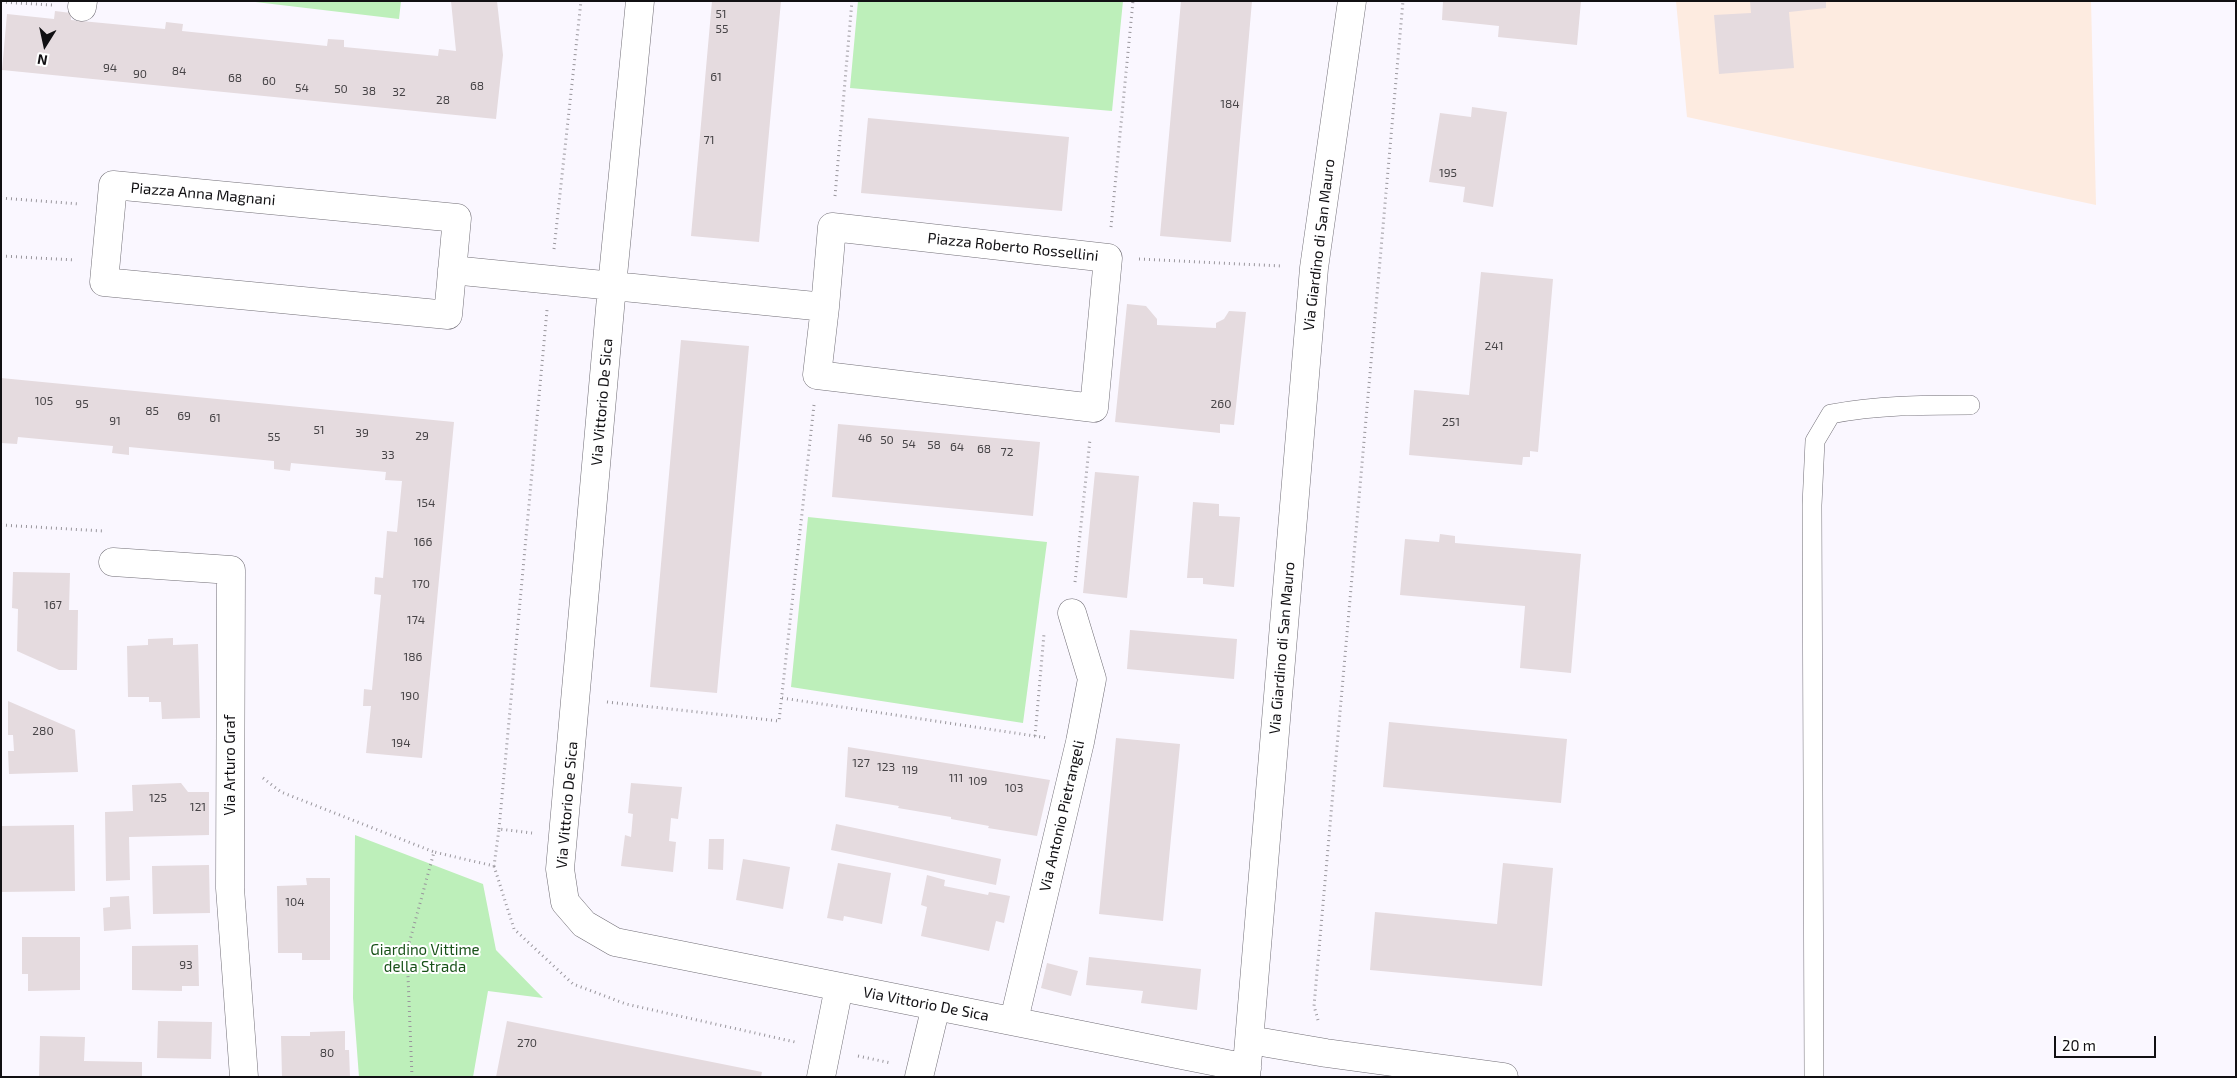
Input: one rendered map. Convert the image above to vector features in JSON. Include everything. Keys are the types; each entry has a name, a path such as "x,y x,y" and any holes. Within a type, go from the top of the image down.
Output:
{"street":[{"name":"Via Vittorio De Sica","path":"640,1 612,286 577,698 562,837 560,869 566,902 584,924 615,942 1014,1020 1247,1073"},
{"name":"Via Giardino di San Mauro","path":"1247,1073 1314,268 1352,1"},
{"name":"Piazza Anna Magnani","path":"113,185 457,218 448,315 104,282 111,206 113,185"},
{"path":"832,227 817,375 1094,408"},
{"name":"Piazza Roberto Rossellini","path":"832,227 1108,258 1094,408"},
{"path":"452,270 825,307"},
{"name":"Via Arturo Graf","path":"113,562 231,570 230,888 244,1077"},
{"name":"Via Antonio Pietrangeli","path":"1014,1020 1080,742 1092,679 1072,613"},
{"path":"821,1077 839,987"},
{"path":"920,1073 936,1006"},
{"path":"1250,1040 1326,1053 1504,1077"}],"lane":[{"path":"1814,1077 1812,505 1815,441 1831,414 1866,408 1902,405 1970,404"}],"path":[{"path":"581,1 550,279 494,866 514,929 573,984 626,1004 920,1073"},
{"path":"832,227 852,1"},
{"path":"1133,1 1108,258 1314,268"},
{"path":"1326,1053 1314,1006 1403,1"},
{"path":"1,2 83,4"},
{"path":"1,198 111,206"},
{"path":"1,256 106,262"},
{"path":"577,698 779,721 817,375"},
{"path":"1035,736 1046,612 1072,613 1094,408"},
{"path":"782,698 1080,742"},
{"path":"499,829 562,837"},
{"path":"412,1077 407,951 434,852 494,866"}],"shaded area":[{"path":"1676,1 2091,1 2096,205 1687,117"}],"green space":[{"path":"247,1 401,1 399,19"},
{"path":"858,1 1123,1 1112,111 850,88"},
{"path":"808,517 1047,542 1023,723 791,687"},
{"name":"Giardino Vittime della Strada","path":"355,835 483,884 496,950 543,998 488,991 473,1077 359,1077 353,998"}],"building":[{"path":"451,1 497,1 503,55 496,119 2,70 7,14 54,19 55,11 71,13 71,20 165,29 166,22 183,24 182,31 327,46 328,39 344,40 344,47 438,56 439,49 456,51"},
{"path":"712,1 781,1 759,242 691,236"},
{"path":"1181,1 1252,1 1231,242 1160,236"},
{"path":"1443,1 1581,1 1577,45 1498,37 1499,26 1442,20"},
{"path":"1750,1 1826,1 1826,8 1789,12 1794,68 1719,74 1714,15 1751,13"},
{"path":"1472,107 1507,112 1493,207 1463,202 1465,187 1429,182 1440,113 1471,117"},
{"path":"868,118 1069,137 1062,211 861,193"},
{"path":"1481,272 1553,279 1538,452 1530,451 1530,457 1523,457 1522,465 1409,455 1414,390 1469,395"},
{"path":"1127,304 1146,306 1157,319 1157,325 1216,328 1216,323 1224,319 1229,311 1246,312 1234,425 1220,424 1220,433 1115,422"},
{"path":"681,340 749,346 717,693 650,687"},
{"path":"1,378 454,422 422,758 366,753 371,706 363,706 364,689 372,690 381,595 374,594 375,577 383,578 387,531 397,532 402,481 385,480 386,472 291,463 290,471 274,469 274,461 129,447 129,455 112,453 113,446 18,437 17,444 1,443"},
{"path":"838,424 1040,442 1033,516 832,497"},
{"path":"1095,472 1139,476 1127,598 1083,593"},
{"path":"1193,502 1219,504 1219,516 1240,517 1234,587 1203,584 1203,578 1187,578"},
{"path":"1440,534 1455,536 1455,543 1581,554 1571,673 1520,668 1525,606 1400,595 1405,539 1439,542"},
{"path":"13,572 70,573 69,610 78,610 77,670 59,670 17,651 18,609 12,608"},
{"path":"1130,630 1237,639 1234,679 1127,669"},
{"path":"173,638 173,645 198,644 200,718 162,719 161,702 149,702 149,697 128,697 127,646 148,645 148,639"},
{"path":"8,701 75,730 78,772 9,774 8,751 14,751 13,735 8,735"},
{"path":"1389,722 1567,739 1561,803 1383,787"},
{"path":"1116,738 1180,744 1163,921 1099,914"},
{"path":"848,747 1050,780 1037,836 988,828 989,826 951,819 951,817 898,808 899,806 845,797"},
{"path":"181,783 188,792 209,792 209,835 129,837 130,880 106,881 105,812 133,811 132,785"},
{"path":"631,783 682,787 678,819 671,818 669,841 676,842 673,872 621,866 625,835 631,837 633,814 628,813"},
{"path":"836,824 1001,859 996,885 831,850"},
{"path":"74,825 75,891 1,892 1,826"},
{"path":"709,839 724,839 723,870 708,869"},
{"path":"743,859 790,867 783,909 736,900"},
{"path":"838,863 891,873 882,924 844,916 843,921 827,918"},
{"path":"1503,863 1553,868 1542,986 1370,970 1375,912 1497,924"},
{"path":"209,865 210,913 153,914 152,866"},
{"path":"927,875 945,880 944,886 988,895 989,892 1010,896 1004,923 996,921 989,951 921,936 927,907 921,905"},
{"path":"306,878 330,878 330,960 302,960 302,953 278,953 277,886 307,885"},
{"path":"129,896 131,929 104,931 103,908 110,907 110,897"},
{"path":"22,937 80,937 80,990 28,991 28,974 22,974"},
{"path":"198,945 199,986 182,986 182,991 132,990 132,946"},
{"path":"1089,957 1201,969 1197,1010 1141,1003 1143,991 1086,985"},
{"path":"1047,963 1078,971 1071,996 1041,988"},
{"path":"158,1021 212,1022 211,1059 157,1058"},
{"path":"507,1021 762,1072 761,1077 496,1077"},
{"path":"345,1031 345,1050 349,1050 350,1077 282,1077 281,1036 310,1036 310,1032"},
{"path":"40,1036 85,1037 84,1061 142,1062 142,1077 39,1077"}]}
